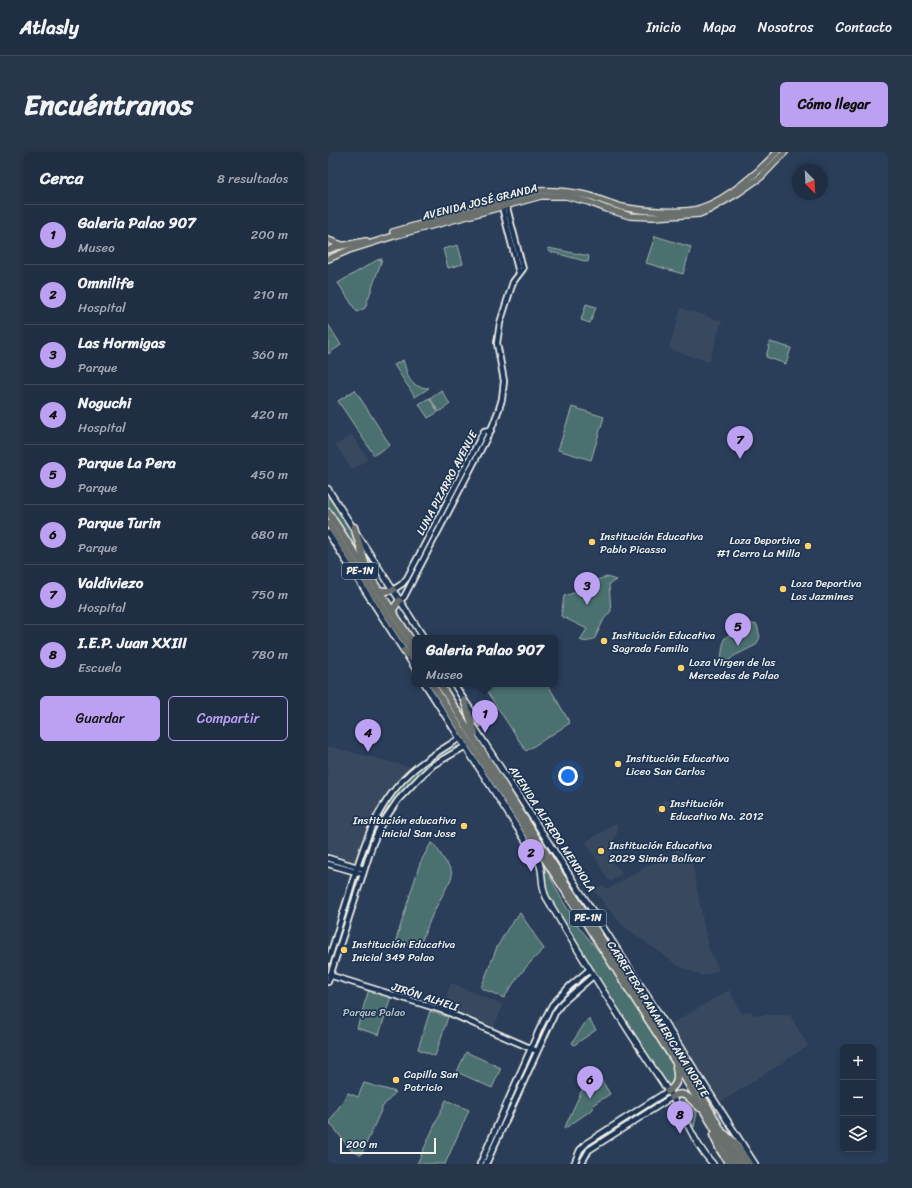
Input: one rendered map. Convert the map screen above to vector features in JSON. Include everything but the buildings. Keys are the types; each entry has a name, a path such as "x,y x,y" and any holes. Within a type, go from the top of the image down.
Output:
{"highway":[{"name":"PE-1N","path":"328,512 412,641"},
{"name":"PE-1N","path":"328,523 412,652"},
{"path":"354,528 358,544 370,576"},
{"path":"378,590 393,590"},
{"path":"392,611 400,601"},
{"path":"404,651 412,658"},
{"path":"434,687 433,691 441,704 441,708"},
{"name":"CARRETERA PANAMERICANA NORTE","path":"437,687 475,750 676,1063 735,1164"},
{"name":"CARRETERA PANAMERICANA NORTE","path":"437,687 486,756 696,1085 742,1164"},
{"path":"465,701 471,725 486,756"},
{"path":"466,746 475,750"},
{"path":"682,1050 696,1085"},
{"path":"668,1091 675,1086 678,1076 676,1063"},
{"path":"672,1097 678,1094 685,1095 704,1113"},
{"path":"710,1122 717,1143 729,1164"},
{"path":"722,1132 734,1142 749,1164"}],"main road":[{"name":"AVENIDA JOSÉ GRANDA","path":"328,259 349,250 397,234 504,203 538,191 553,190 572,192 622,207 642,210 699,209 708,206 737,188 757,172 776,152"},
{"name":"AVENIDA JOSÉ GRANDA","path":"328,250 344,245 362,242 412,226 504,203 540,196 560,196 589,202 630,216 653,217 691,215 709,210 738,193 761,177 785,152"},
{"path":"328,240 344,245"},
{"path":"328,489 422,635"},
{"path":"328,533 412,663"},
{"path":"427,687 441,708 458,740 466,746 541,865 542,888 546,897 589,970 672,1097 695,1141 713,1164"},
{"name":"AVENIDA ALFREDO MENDIOLA","path":"456,687 477,725 480,737 755,1164"}],"street":[{"path":"491,430 502,399 504,381 497,343 500,323 513,282 523,269 504,203"},
{"path":"504,203 519,274"},
{"name":"LUNA PIZARRO AVENUE","path":"393,590 402,584 407,578 481,435 484,431 491,430"},
{"name":"LUNA PIZARRO AVENUE","path":"400,601 404,597 491,430"},
{"path":"328,961 355,872 371,826 384,803 417,767 458,740 459,748"},
{"path":"328,982 362,874 381,826 398,800 433,765 459,748 466,746"},
{"path":"328,858 364,869"},
{"path":"328,864 362,874"},
{"path":"480,1164 540,1028 552,1005 570,986 589,970"},
{"name":"JIRÓN ALHELI","path":"329,975 445,1011 537,1051"},
{"path":"486,1164 552,1018 574,992 593,976"},
{"path":"574,1164 580,1150 588,1142 668,1091"},
{"path":"581,1164 589,1150 672,1097"}],"shaded area":[{"path":"681,308 722,321 709,362 669,349"},
{"path":"352,435 368,459 352,470 336,445"},
{"path":"328,746 410,767 378,809 366,830 356,862 328,853"},
{"name":"Institución Educativa No. 2012","path":"664,800 675,800 677,806 656,813 655,806"},
{"name":"Institución Educativa 2029 Simón Bolívar","path":"616,823 618,828 612,844 611,854 613,864 622,871 621,874 611,881 608,880 586,842"},
{"path":"677,849 691,857 708,947 719,970 702,976 677,965 622,925 594,891 602,885 608,889"},
{"path":"451,983 503,1005 494,1027 448,1007 446,997"},
{"path":"729,990 742,1014 750,1011 755,1015 790,1015 808,1046 721,1102 671,1024"}],"green space":[{"path":"655,236 691,247 683,274 646,263"},
{"path":"458,245 463,264 448,268 443,249"},
{"path":"548,248 589,256 588,262 548,251"},
{"path":"382,259 365,308 357,312 338,283 377,260"},
{"path":"586,304 596,307 590,323 581,320"},
{"path":"328,324 341,345 328,354"},
{"path":"770,342 791,348 786,364 766,357"},
{"path":"403,360 410,380 417,386 429,388 415,397 394,365"},
{"path":"355,390 390,445 374,455 338,401"},
{"path":"441,390 450,404 439,412 430,398"},
{"path":"429,398 438,412 428,418 419,404"},
{"path":"572,407 604,417 591,460 558,450"},
{"path":"328,496 352,532 361,557 328,505"},
{"path":"607,577 616,580 609,584 611,611 604,619 595,638 588,641 582,641 580,640 587,629 561,616 564,596"},
{"path":"748,623 757,625 760,637 756,645 734,656 721,667 720,664 724,639 740,626"},
{"path":"484,687 548,687 551,690 570,723 526,751"},
{"path":"455,743 458,747 432,764 413,779 395,800 380,824 364,863 360,862 370,835 392,797 411,775"},
{"path":"431,843 434,844 451,870 452,877 433,913 418,948 396,940 420,863"},
{"path":"543,863 561,898 578,926 609,964 668,1055 674,1069 675,1083 669,1087 597,978 545,892"},
{"path":"520,913 544,949 522,972 504,998 481,988 497,947 508,928"},
{"name":"Parque Palao","path":"369,989 391,996 379,1035 357,1028"},
{"path":"430,1011 448,1017 435,1056 418,1049"},
{"path":"589,1019 596,1030 574,1045 572,1043"},
{"path":"466,1052 501,1068 492,1088 457,1072"},
{"path":"595,1069 610,1094 594,1104 593,1109 564,1129 588,1077"},
{"path":"364,1083 396,1092 383,1106 361,1155 351,1150 330,1121 348,1093 358,1097"},
{"path":"679,1095 685,1099 697,1113 694,1127 676,1098"},
{"path":"659,1099 661,1103 592,1145 580,1164 576,1164 583,1149 588,1143"},
{"path":"446,1100 469,1110 445,1164 417,1164"}],"place":[{"name":"Valdiviezo","path":"740,459"},
{"name":"Institución Educativa Pablo Picasso","path":"592,542"},
{"name":"Loza Deportiva #1 Cerro La Milla","path":"808,546"},
{"name":"Loza Deportiva Los Jazmines","path":"783,589"},
{"name":"Las Hormigas","path":"587,605"},
{"name":"Institución Educativa Sagrada Familia","path":"604,641"},
{"name":"Parque La Pera","path":"738,646"},
{"name":"Loza Virgen de las Mercedes de Palao","path":"681,668"},
{"name":"Galeria Palao 907","path":"485,733"},
{"name":"Noguchi","path":"368,752"},
{"name":"Institución Educativa Liceo San Carlos","path":"618,764"},
{"name":"Institución Educativa No. 2012","path":"662,809"},
{"name":"Institución educativa inicial San Jose","path":"464,826"},
{"name":"Institución Educativa 2029 Simón Bolívar","path":"601,851"},
{"name":"Omnilife","path":"531,872"},
{"name":"Institución Educativa Inicial 349 Palao","path":"344,950"},
{"name":"Capilla San Patricio","path":"396,1080"},
{"name":"Parque Turin","path":"590,1099"},
{"name":"I.E.P. Juan XXIII","path":"680,1134"}]}
